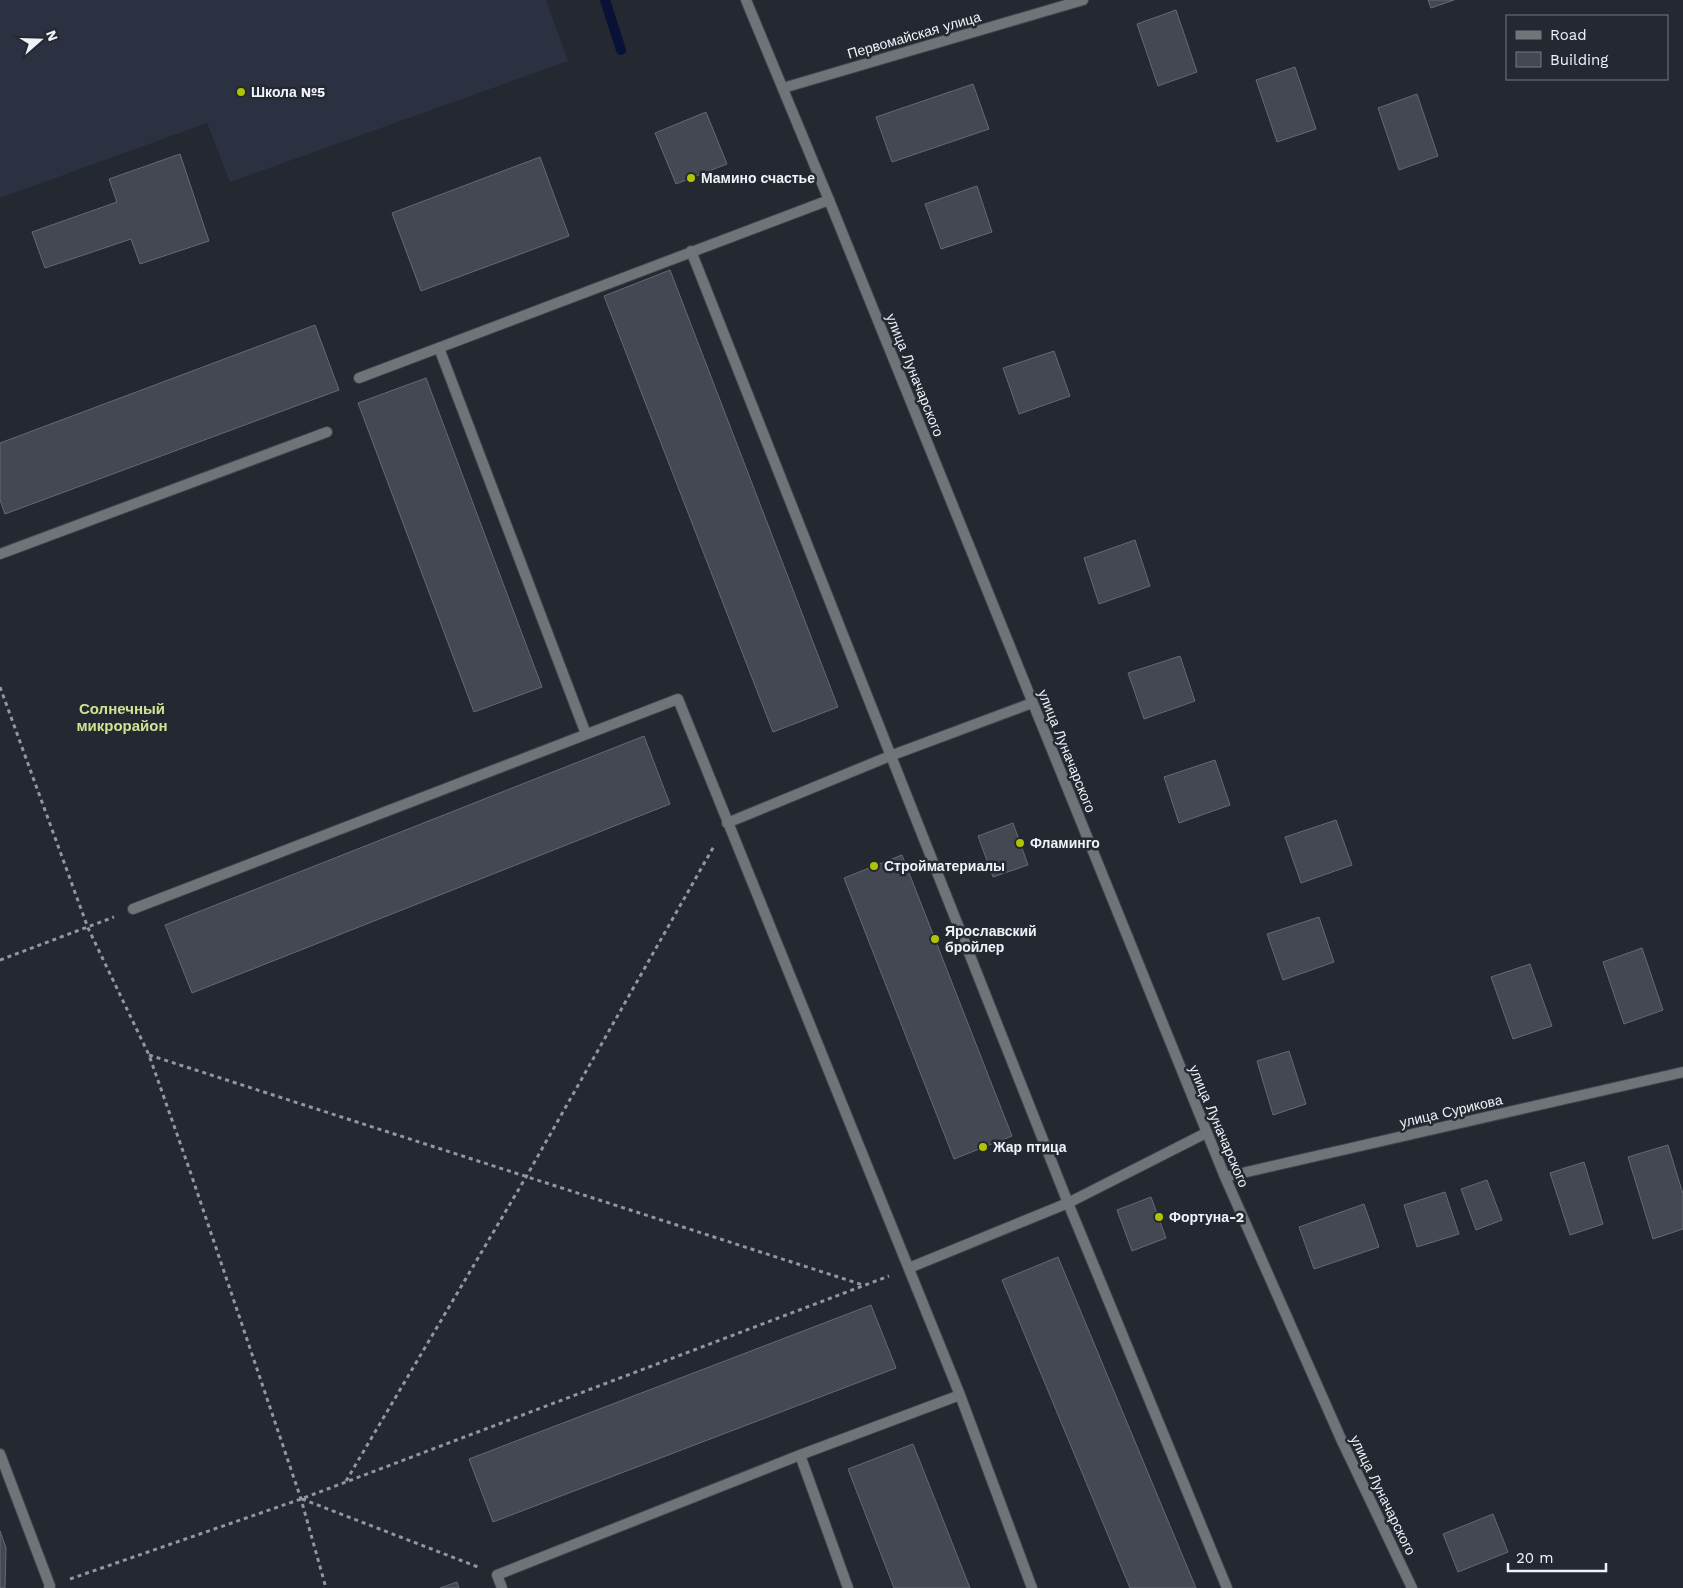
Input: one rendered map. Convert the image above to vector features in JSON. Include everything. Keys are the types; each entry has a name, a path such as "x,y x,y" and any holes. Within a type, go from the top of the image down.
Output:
{"street":[{"name":"улица Луначарского","path":"746,0 829,200 1206,1133 1341,1439 1412,1588"},
{"name":"Первомайская улица","path":"782,88 1083,0"},
{"path":"359,378 829,200"},
{"path":"691,251 1068,1203 1227,1588"},
{"path":"439,348 586,734"},
{"path":"0,554 326,432"},
{"path":"133,909 678,699 960,1395 1032,1588"},
{"path":"727,823 890,756 1032,703"},
{"name":"улица Сурикова","path":"1225,1177 1683,1072"},
{"path":"909,1268 1068,1203 1206,1133"},
{"path":"502,1588 497,1574 800,1455 960,1395"},
{"path":"0,1454 50,1587"},
{"path":"800,1455 848,1588"}],"path":[{"path":"0,687 88,928 149,1055 301,1499 326,1588"},
{"path":"346,1482 526,1177 727,823"},
{"path":"0,960 88,928 133,909"},
{"path":"149,1055 863,1286"},
{"path":"50,1587 301,1499 909,1268"},
{"path":"301,1499 497,1574"}],"shaded area":[{"name":"Школа №5","path":"0,0 546,0 568,61 230,182 207,123 0,198"}],"building":[{"path":"1428,0 1454,0 1431,8"},
{"path":"1176,10 1197,72 1158,86 1137,24"},
{"path":"1295,67 1316,129 1277,142 1256,80"},
{"path":"973,84 989,129 892,162 876,117"},
{"path":"1417,94 1438,156 1399,170 1378,108"},
{"path":"706,112 727,164 676,184 655,133"},
{"path":"180,154 209,241 140,264 131,239 45,268 32,232 117,202 109,179"},
{"path":"540,157 569,236 421,291 392,213"},
{"path":"977,186 992,232 941,249 925,204"},
{"path":"670,270 838,707 773,732 604,296"},
{"path":"315,325 339,390 5,514 0,500 0,443"},
{"path":"1054,351 1070,396 1019,414 1003,368"},
{"path":"426,378 542,687 474,712 358,403"},
{"path":"1135,540 1150,586 1099,604 1084,558"},
{"path":"1180,656 1195,701 1144,719 1128,673"},
{"path":"644,736 670,804 192,993 165,925"},
{"path":"1215,760 1230,805 1179,823 1164,777"},
{"path":"1336,820 1352,865 1301,883 1285,837"},
{"path":"1013,823 1028,865 993,877 978,836"},
{"path":"902,855 1012,1136 954,1159 844,878"},
{"path":"1319,917 1334,962 1283,980 1267,934"},
{"path":"1642,948 1663,1010 1624,1024 1603,962"},
{"path":"1530,964 1552,1026 1513,1039 1491,977"},
{"path":"1289,1051 1306,1104 1273,1115 1257,1061"},
{"path":"1668,1145 1683,1194 1683,1229 1653,1239 1628,1157"},
{"path":"1584,1162 1603,1224 1570,1235 1550,1173"},
{"path":"1487,1180 1502,1220 1476,1230 1461,1189"},
{"path":"1445,1192 1459,1234 1417,1247 1404,1205"},
{"path":"1151,1197 1166,1238 1132,1251 1117,1210"},
{"path":"1364,1204 1379,1247 1314,1269 1299,1227"},
{"path":"1058,1257 1196,1588 1130,1588 1002,1280"},
{"path":"871,1305 896,1368 493,1522 469,1459"},
{"path":"913,1444 970,1588 894,1588 848,1469"},
{"path":"1493,1514 1508,1552 1458,1572 1443,1534"},
{"path":"0,1531 6,1548 5,1588 0,1588"},
{"path":"457,1582 459,1588 440,1588"}],"waterway":[{"path":"605,0 621,50"}],"place":[{"name":"Школа №5","path":"241,92"},
{"name":"Мамино счастье","path":"691,178"},
{"name":"Фламинго","path":"1020,843"},
{"name":"Стройматериалы","path":"874,866"},
{"name":"Ярославский бройлер","path":"935,939"},
{"name":"Жар птица","path":"983,1147"},
{"name":"Фортуна-2","path":"1159,1217"}],"district":[{"name":"Солнечный микрорайон","path":"122,718"}]}
